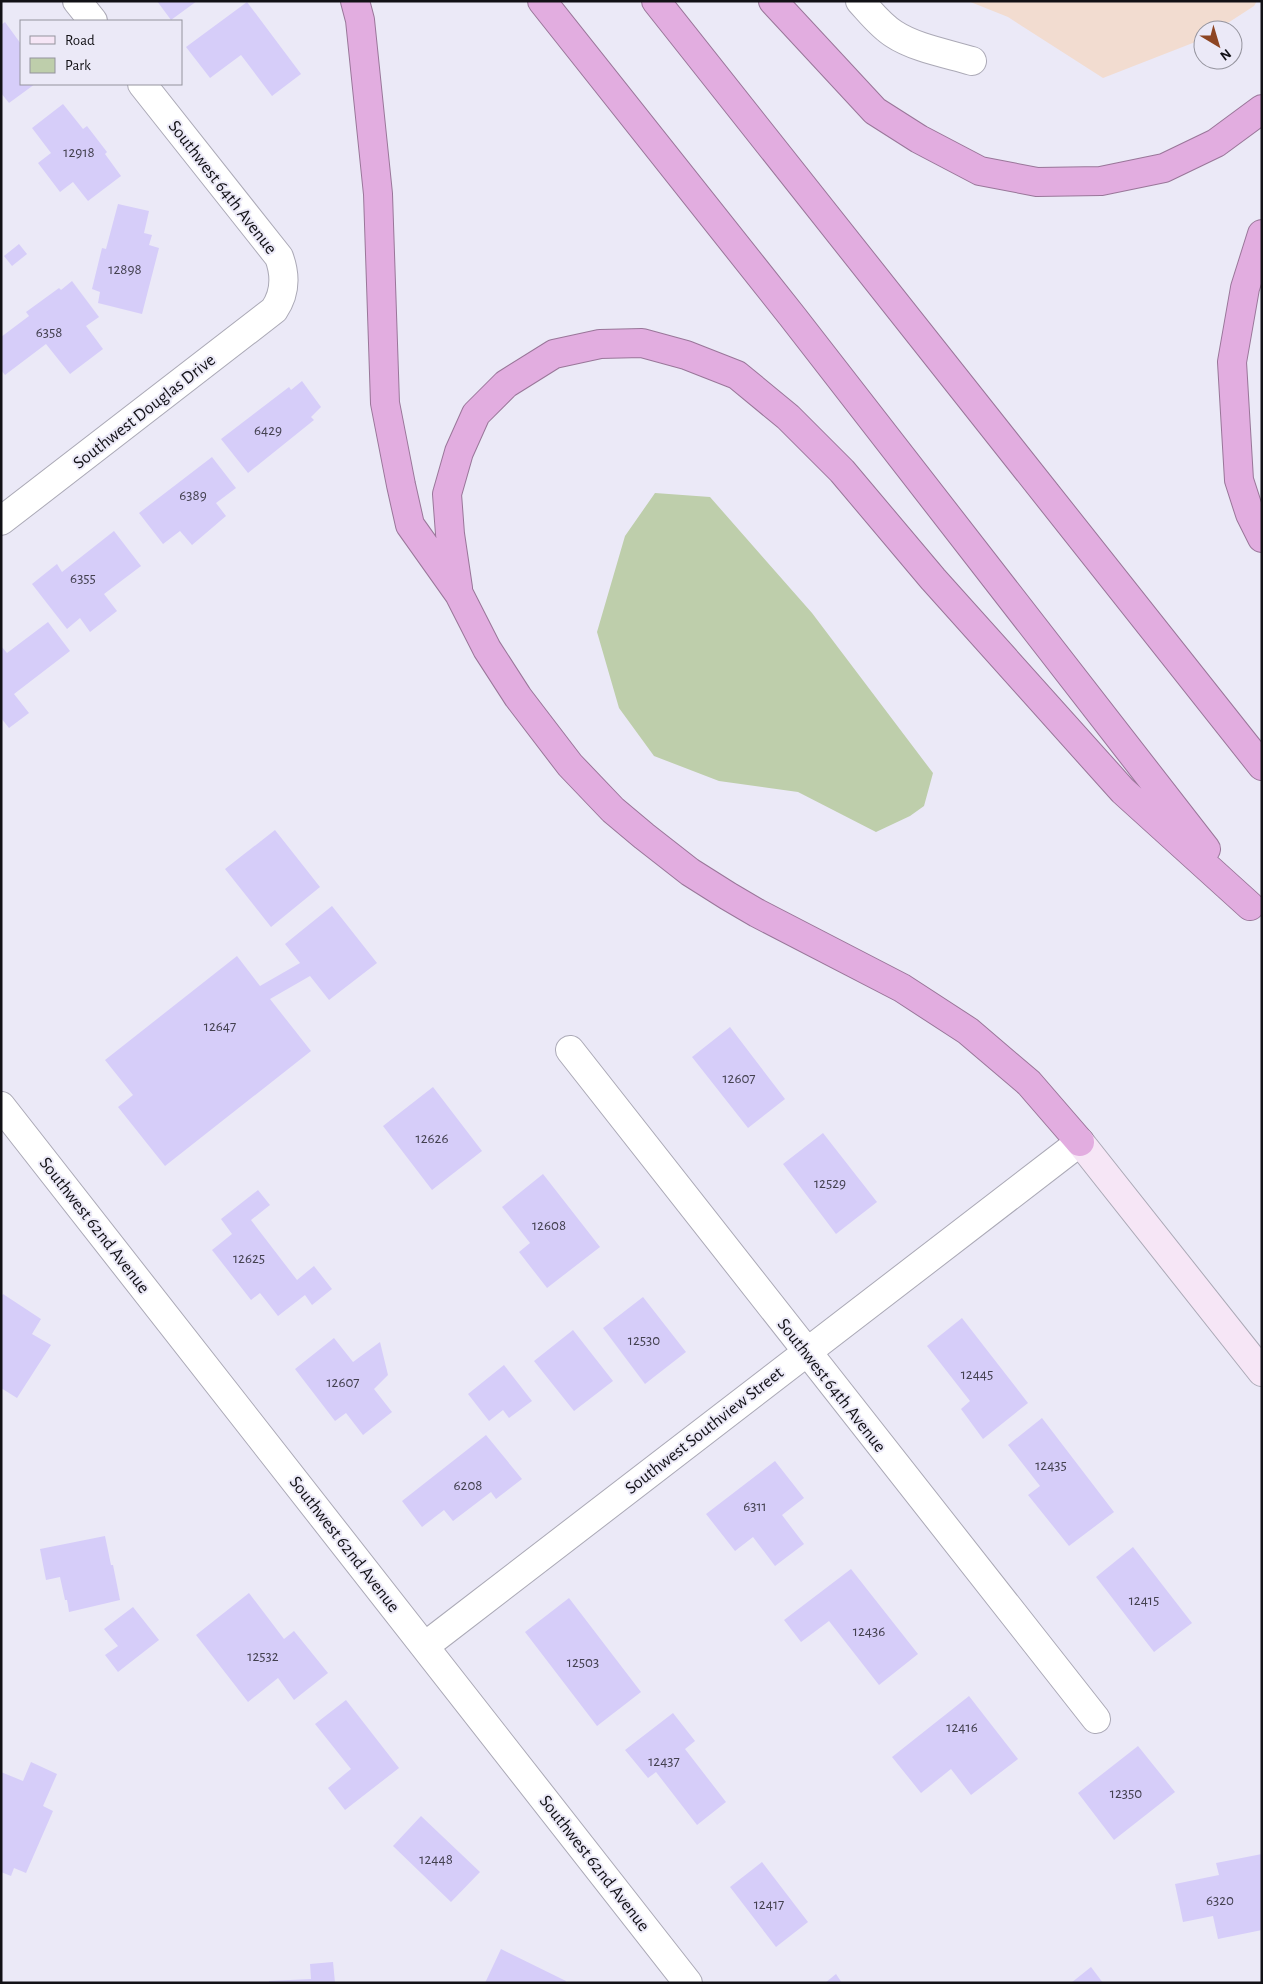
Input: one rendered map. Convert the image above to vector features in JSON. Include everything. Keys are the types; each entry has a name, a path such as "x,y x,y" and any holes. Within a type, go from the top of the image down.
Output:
{"highway":[{"path":"355,1 360,20 378,194 385,403 410,525 459,594 487,649 518,698 570,765 613,810 644,836 690,872 728,896 902,988 968,1031 1028,1083 1080,1142"},
{"path":"542,1 792,316 1256,913"},
{"path":"656,1 1262,766"},
{"path":"773,1 875,111 919,140 980,171 1038,182 1101,181 1164,168 1216,143 1262,109"},
{"path":"1262,234 1245,288 1232,362 1239,480 1250,514 1262,538"},
{"path":"459,594 450,534 447,494 459,452 476,414 506,384 554,354 600,344 642,343 686,355 737,375 788,417 842,471 933,578 1124,792 1256,913"}],"main road":[{"path":"1080,1142 1262,1372"}],"street":[{"path":"77,1 92,20"},
{"path":"860,1 882,25 895,35 910,42 972,61"},
{"name":"Southwest 64th Avenue","path":"143,85 279,257 284,269 282,297"},
{"name":"Southwest Douglas Drive","path":"1,521 274,310 282,297"},
{"name":"Southwest 64th Avenue","path":"570,1050 1096,1719"},
{"name":"Southwest 62nd Avenue","path":"1,1106 688,1983"},
{"name":"Southwest Southview Street","path":"425,1646 1080,1142"}],"shaded area":[{"path":"968,1 1257,1 1254,6 1232,20 1193,20 1193,43 1103,78 1008,17"}],"green space":[{"path":"655,493 710,497 812,613 933,773 924,806 910,816 876,832 798,792 719,781 654,756 619,708 597,632 625,536"}],"building":[{"path":"157,1 197,1 171,20"},
{"path":"247,2 301,74 272,96 241,55 210,78 186,47"},
{"path":"5,22 20,43 20,85 34,85 9,103 1,93 1,25"},
{"path":"63,104 83,129 87,126 107,152 105,154 121,176 88,201 73,182 60,192 38,163 51,153 32,128"},
{"path":"118,204 149,211 144,233 152,235 149,245 159,248 142,314 98,303 100,292 92,289 102,248 106,249"},
{"path":"19,244 27,254 12,266 4,256"},
{"path":"72,281 99,317 86,326 103,349 70,374 46,344 5,375 1,370 1,337 29,316 26,312"},
{"path":"302,381 321,407 311,417 314,420 248,473 221,439 289,387 291,390"},
{"path":"212,457 236,488 216,503 226,516 192,545 180,531 163,544 139,513"},
{"path":"114,531 141,566 104,594 117,611 90,632 80,618 67,629 32,584 57,564 62,572"},
{"path":"48,622 70,651 14,694 29,713 9,728 1,718 1,646 7,653"},
{"path":"275,830 320,887 271,927 225,869"},
{"path":"332,906 377,963 329,1000 310,976 270,999 311,1051 165,1166 118,1107 133,1095 105,1060 237,956 260,986 300,963 285,944"},
{"path":"730,1027 785,1099 748,1128 692,1057"},
{"path":"433,1087 482,1151 432,1190 383,1126"},
{"path":"823,1133 877,1202 836,1234 783,1164"},
{"path":"543,1174 600,1247 547,1288 519,1252 530,1243 502,1207"},
{"path":"258,1190 270,1205 251,1220 297,1280 314,1266 332,1289 312,1305 305,1295 278,1316 260,1293 251,1300 212,1250 232,1234 221,1219"},
{"path":"3,1294 41,1319 32,1334 51,1345 17,1398 1,1388 1,1297"},
{"path":"643,1297 686,1352 645,1384 603,1328"},
{"path":"962,1318 1028,1403 983,1439 961,1409 970,1401 927,1346"},
{"path":"573,1330 613,1381 574,1411 534,1361"},
{"path":"334,1338 353,1362 380,1342 388,1375 374,1389 392,1412 363,1435 346,1413 335,1421 295,1369"},
{"path":"504,1365 532,1401 509,1418 503,1410 489,1421 468,1394"},
{"path":"1042,1418 1114,1512 1069,1546 1028,1495 1040,1486 1008,1445"},
{"path":"486,1435 522,1479 496,1499 491,1492 453,1521 444,1510 422,1527 402,1501"},
{"path":"775,1461 804,1498 782,1515 804,1544 775,1566 753,1537 735,1551 706,1514"},
{"path":"105,1536 120,1600 69,1612 60,1577 46,1580 40,1549"},
{"path":"1133,1547 1192,1623 1154,1652 1096,1577"},
{"path":"851,1569 918,1654 879,1685 829,1621 801,1642 784,1620"},
{"path":"249,1593 284,1639 294,1631 328,1673 294,1700 278,1678 248,1702 196,1635"},
{"path":"569,1598 641,1692 597,1726 525,1632"},
{"path":"133,1607 159,1640 118,1672 105,1655 118,1646 104,1629"},
{"path":"969,1696 1018,1759 971,1795 951,1769 921,1793 892,1757"},
{"path":"346,1700 399,1768 345,1810 328,1788 351,1769 315,1724"},
{"path":"673,1713 695,1741 685,1749 726,1802 697,1825 656,1772 648,1778 625,1750"},
{"path":"1138,1746 1175,1792 1114,1840 1078,1793"},
{"path":"31,1762 57,1774 43,1806 53,1811 26,1873 14,1868 11,1876 1,1872 1,1772 23,1781"},
{"path":"421,1816 480,1872 451,1902 393,1846"},
{"path":"1262,1854 1262,1930 1218,1939 1213,1916 1183,1922 1175,1884 1219,1875 1216,1863"},
{"path":"762,1862 808,1922 776,1947 730,1887"},
{"path":"501,1949 566,1981 565,1983 485,1983"},
{"path":"333,1962 335,1983 269,1983 269,1981 311,1979 310,1964"},
{"path":"1091,1967 1103,1983 1071,1983"},
{"path":"836,1974 842,1983 825,1983"}]}
